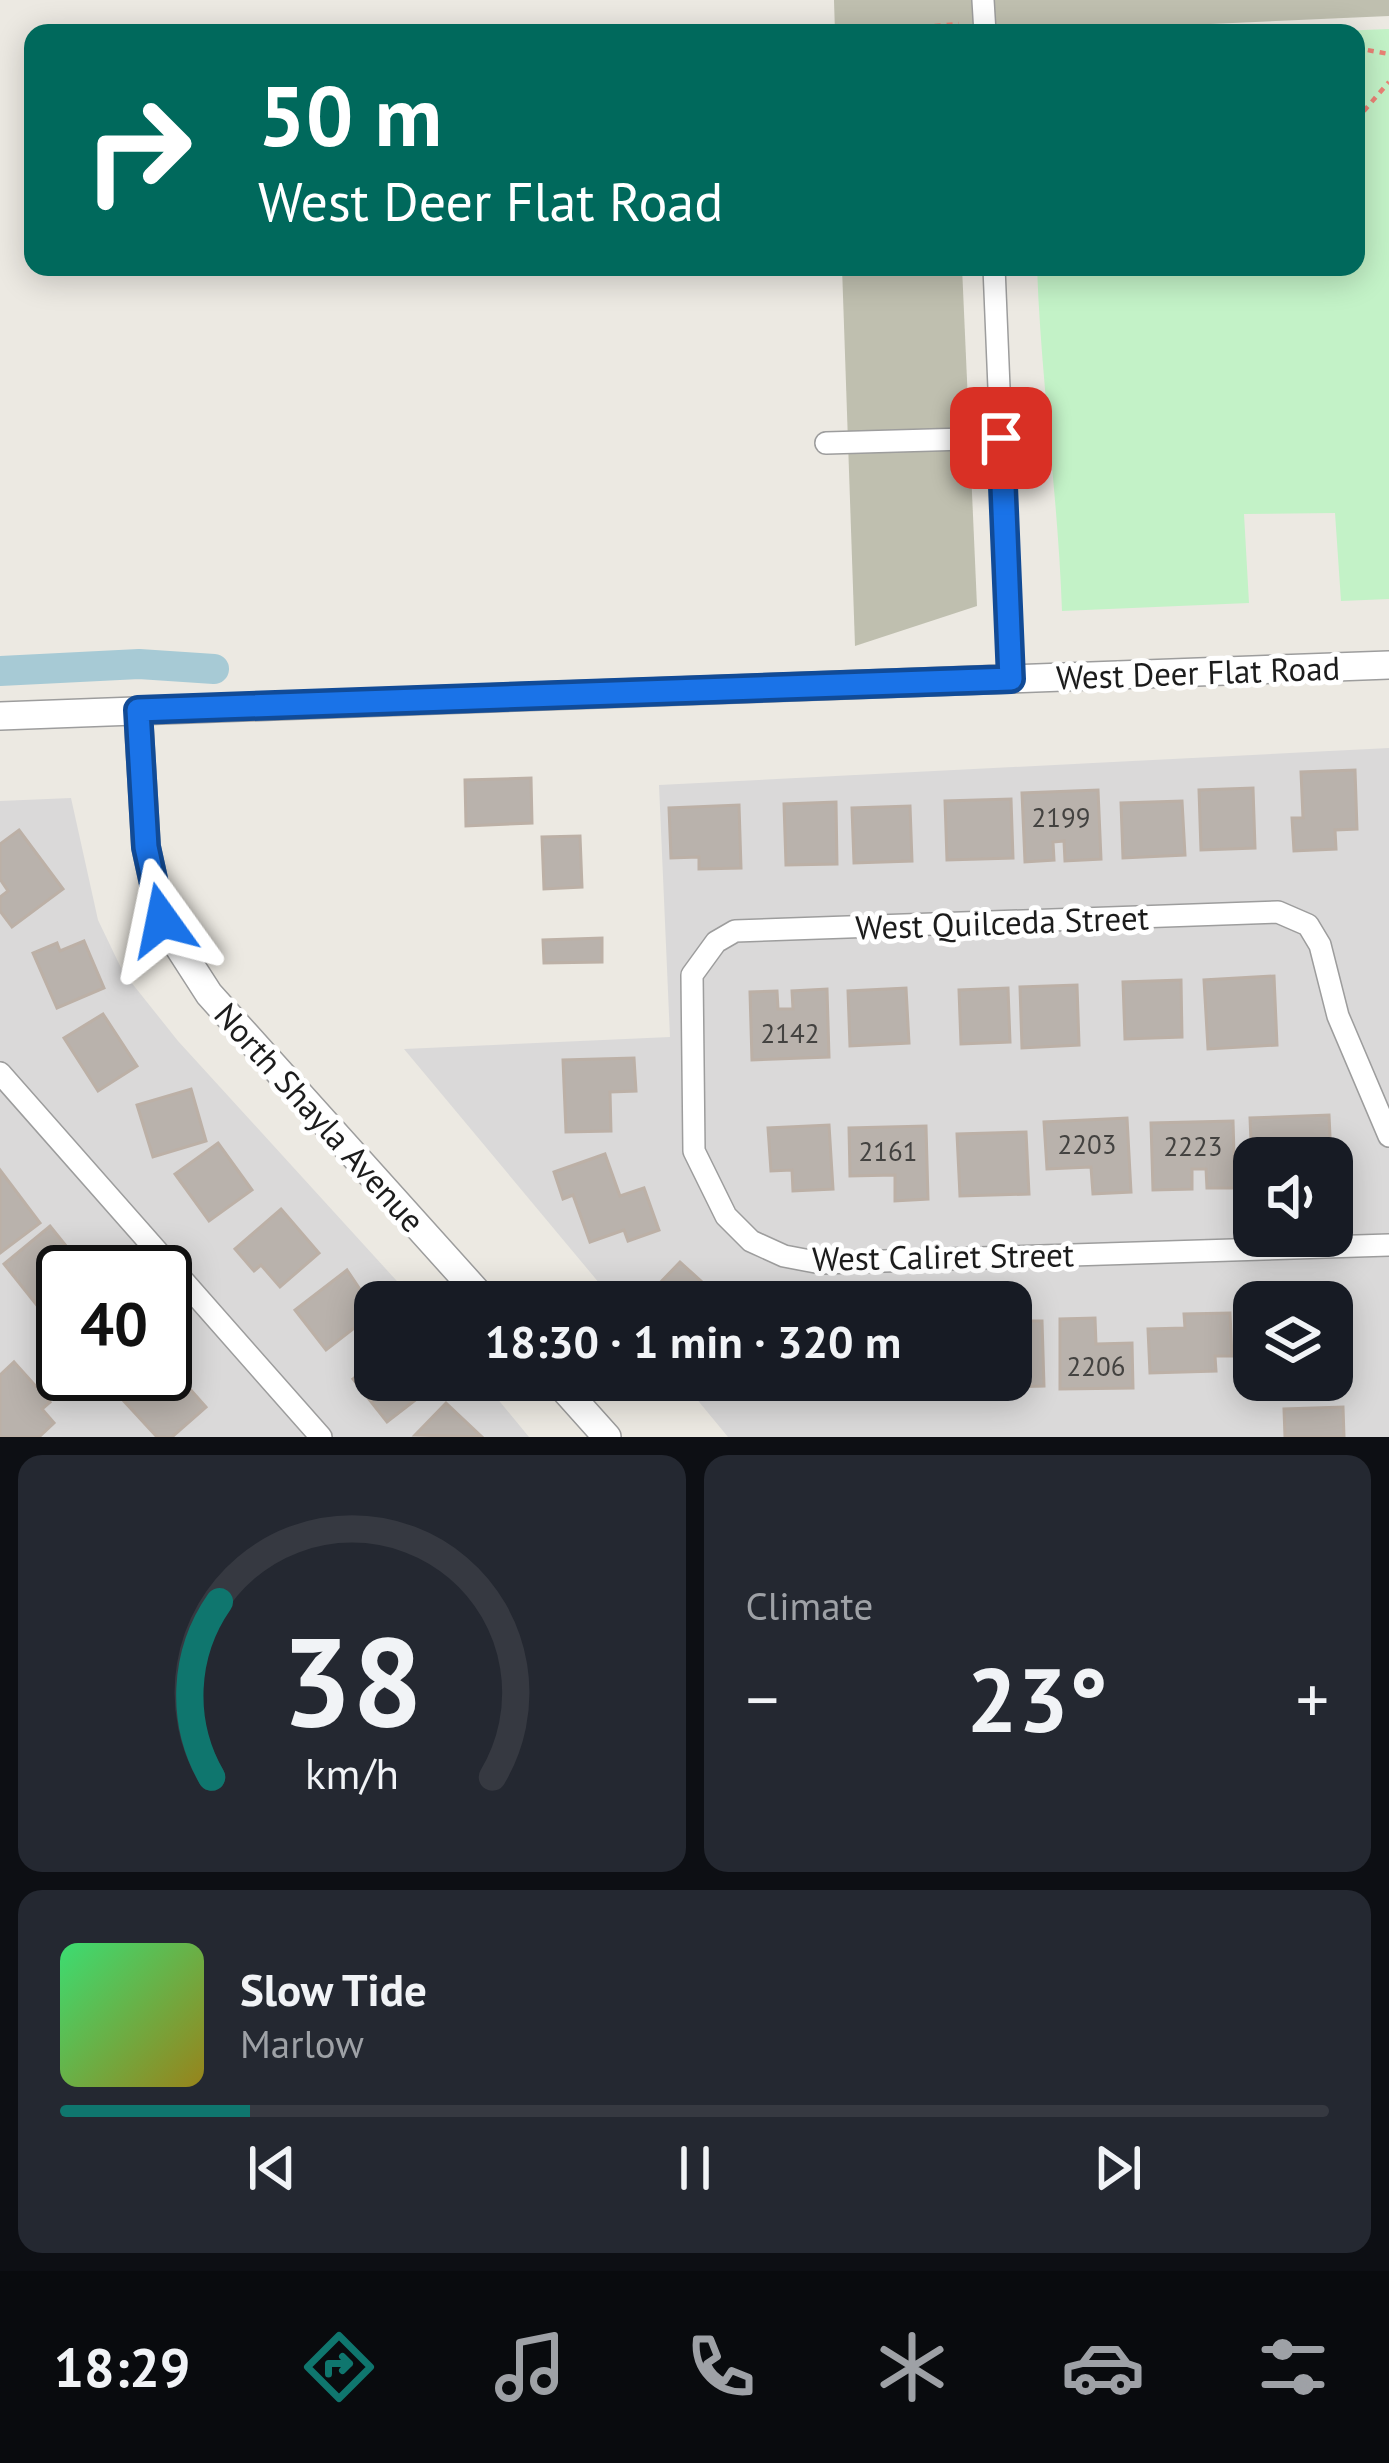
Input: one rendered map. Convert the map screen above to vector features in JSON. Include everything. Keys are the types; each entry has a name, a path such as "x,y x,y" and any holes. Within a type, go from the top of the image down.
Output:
{"street":[{"path":"994,276 1011,679"},
{"path":"826,442 1001,438"},
{"name":"West Deer Flat Road","path":"0,716 1389,665"},
{"name":"North Shayla Avenue","path":"138,710 146,847 162,920 209,994 467,1281"},
{"name":"West Quilceda Street","path":"726,1216 694,1151 690,1000 702,957 735,931 1278,912 1308,926 1320,945 1337,1016 1389,1136"},
{"path":"0,1073 321,1437"},
{"name":"West Caliret Street","path":"726,1216 751,1241 784,1256 821,1263 1389,1244"},
{"path":"575,1401 607,1437"}],"path":[{"path":"1365,110 1389,82"}],"shaded area":[{"path":"834,0 1389,0 1389,16 1210,24 835,24"},
{"path":"842,276 962,276 977,606 855,646"},
{"path":"1389,748 1389,1437 728,1437 698,1401 1032,1401 1032,1281 597,1281 404,1049 670,1037 659,785"},
{"path":"71,798 98,920 123,972 178,1041 397,1281 354,1281 354,1401 499,1401 529,1437 0,1437 0,801"}],"green space":[{"path":"1389,29 1389,599 1341,601 1335,513 1244,514 1249,603 1062,611 1038,276 1365,276 1365,30"}],"building":[{"path":"1355,770 1357,829 1335,830 1336,849 1294,851 1292,818 1303,818 1301,772"},
{"path":"531,778 532,823 466,826 465,780"},
{"path":"1253,788 1255,848 1201,850 1199,790"},
{"path":"1098,790 1101,859 1065,861 1064,841 1053,842 1054,860 1025,862 1022,793"},
{"path":"1011,799 1013,858 947,860 945,801"},
{"path":"1182,801 1185,855 1123,858 1121,803"},
{"path":"836,802 837,864 786,865 784,804"},
{"path":"739,805 741,868 699,869 699,857 671,858 669,808"},
{"path":"910,806 912,861 854,863 852,808"},
{"path":"19,830 63,889 12,927 0,911 0,897 8,891 0,879 0,844"},
{"path":"580,836 582,887 544,889 542,837"},
{"path":"602,938 602,962 544,963 543,940"},
{"path":"84,941 104,988 57,1008 33,953 57,943 60,951"},
{"path":"1274,976 1277,1045 1208,1049 1204,980"},
{"path":"1181,980 1182,1037 1125,1039 1123,982"},
{"path":"1077,985 1079,1045 1022,1048 1020,987"},
{"path":"906,988 909,1043 850,1046 848,991"},
{"path":"1008,988 1010,1042 961,1044 959,990"},
{"path":"827,989 829,1057 752,1060 750,992 777,991 778,1009 793,1009 792,991"},
{"path":"103,1014 137,1066 98,1091 64,1038"},
{"path":"634,1058 636,1091 610,1092 611,1131 566,1132 563,1060"},
{"path":"191,1089 206,1141 153,1157 137,1105"},
{"path":"1329,1115 1330,1137 1251,1137 1250,1118"},
{"path":"1127,1118 1131,1192 1093,1194 1091,1167 1047,1169 1044,1122"},
{"path":"1233,1121 1233,1188 1207,1188 1206,1169 1192,1169 1192,1189 1153,1190 1151,1123"},
{"path":"829,1125 833,1189 793,1191 792,1170 771,1171 768,1128"},
{"path":"926,1126 928,1199 895,1201 895,1175 850,1176 849,1128"},
{"path":"1026,1132 1029,1194 960,1196 957,1134"},
{"path":"218,1143 252,1190 209,1221 175,1174"},
{"path":"605,1154 620,1196 644,1188 659,1230 628,1241 624,1230 590,1242 573,1195 563,1199 554,1172"},
{"path":"0,1170 40,1223 0,1253"},
{"path":"281,1209 319,1253 280,1287 261,1265 254,1271 235,1249"},
{"path":"50,1226 65,1245 36,1245 36,1304 4,1264"},
{"path":"680,1262 701,1281 662,1281"},
{"path":"347,1270 354,1281 354,1328 326,1350 295,1310"},
{"path":"1230,1313 1232,1356 1215,1356 1216,1371 1150,1373 1148,1329 1185,1328 1184,1314"},
{"path":"1095,1318 1096,1344 1132,1343 1133,1388 1060,1389 1060,1319"},
{"path":"1032,1321 1042,1321 1044,1386 1032,1386"},
{"path":"14,1362 36,1386 36,1401 50,1402 42,1409 54,1423 39,1437 0,1437 0,1375"},
{"path":"192,1391 206,1407 172,1437 157,1437 124,1401 192,1401"},
{"path":"370,1401 414,1401 387,1422"},
{"path":"446,1403 482,1437 415,1435"},
{"path":"1343,1407 1344,1437 1285,1437 1284,1409"}],"waterway":[{"path":"0,671 139,664 214,669"}],"route":[{"path":"162,920 146,847 138,710 1011,679 1001,438"}]}
